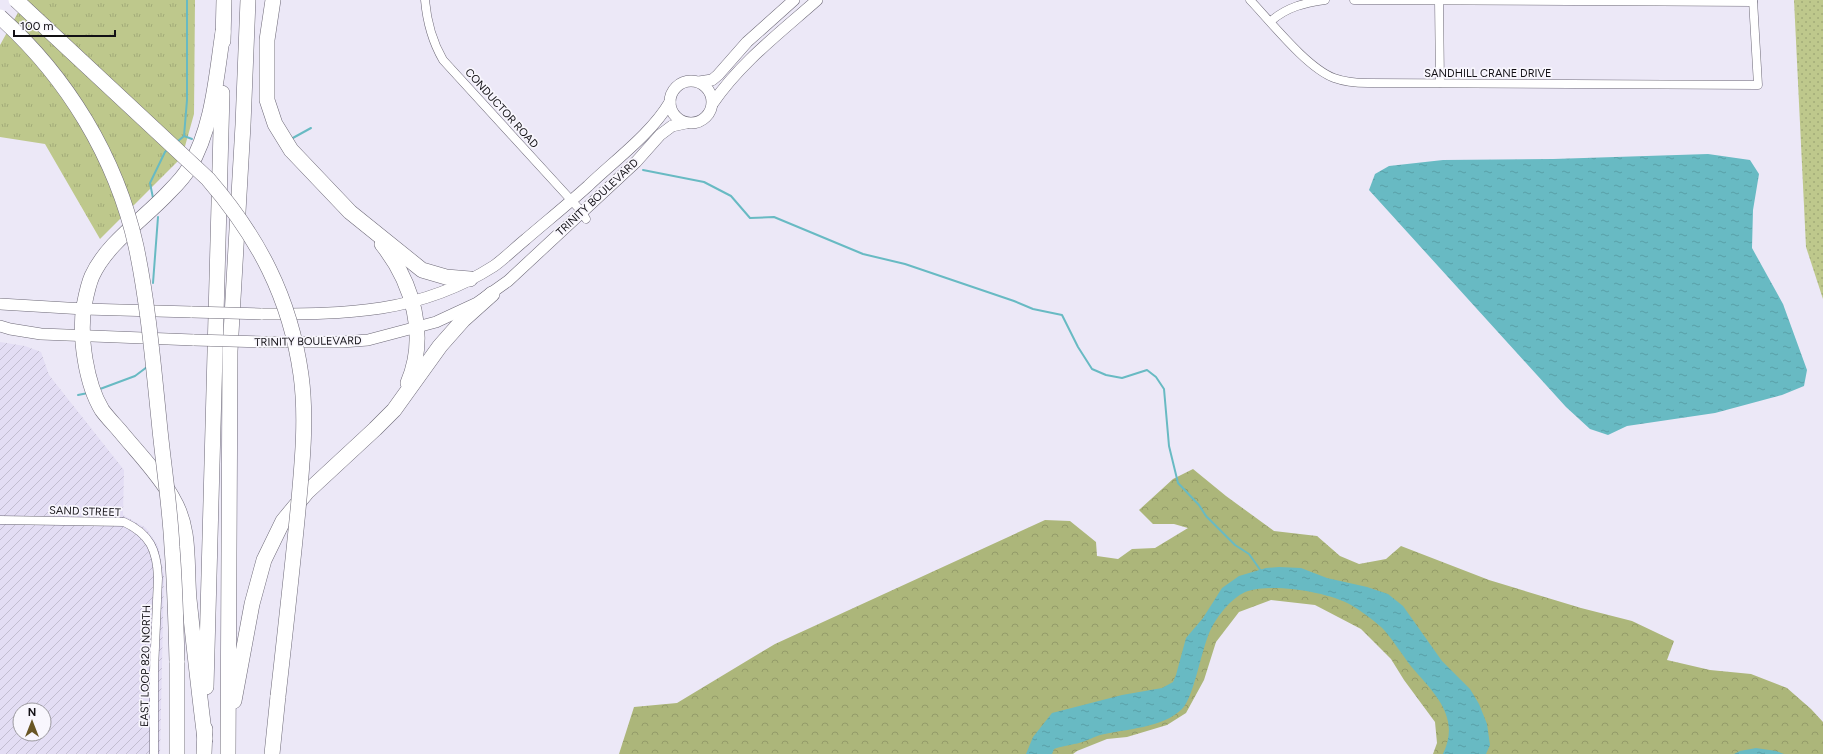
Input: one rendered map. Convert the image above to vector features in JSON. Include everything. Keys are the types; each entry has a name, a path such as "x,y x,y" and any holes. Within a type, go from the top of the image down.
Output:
{"highway":[{"path":"16,0 208,178 249,231 267,264 280,295 293,334 301,374 304,404 300,487 272,754"},
{"path":"204,747 224,0"},
{"path":"228,747 227,648 230,351 243,125 248,0"},
{"path":"243,125 263,0"},
{"path":"273,0 267,40 267,100 275,124 291,150 350,212 422,270 446,277 470,279"},
{"path":"0,18 23,39 48,66 81,112 100,146 116,182 136,244 143,287 171,530 177,661 177,754"},
{"path":"204,747 189,596 186,537 181,516 174,499 155,473 102,409 94,391 87,365 83,335 84,309 91,278 108,251 157,205 188,170 197,154 204,138 212,104 223,32"},
{"path":"367,225 390,254 407,288 413,302 418,328 417,354 411,376 404,393 394,410"},
{"path":"228,747 252,604 264,560 278,529 307,492 376,429 394,410 440,346 463,320 492,294"}],"main road":[{"name":"TRINITY BOULEVARD","path":"0,304 84,309 261,314 328,314 371,311 413,302 453,289 494,266 571,201 653,125 670,102 672,92 678,85 687,81 699,82 712,80 746,42 794,0"},
{"name":"TRINITY BOULEVARD","path":"0,326 41,334 262,342 342,342 368,340 436,322 477,303 492,294 508,281 584,216 660,135 672,126 695,123 704,119 710,112 713,103 723,87 817,0"},
{"path":"699,82 709,90 713,103"},
{"path":"670,102 674,115 686,123"}],"street":[{"name":"CONDUCTOR ROAD","path":"425,0 430,32 435,46 443,60 584,216"},
{"name":"SANDHILL CRANE DRIVE","path":"1250,0 1314,66 1333,78 1343,80 1368,83 1758,85 1753,1"},
{"path":"1271,21 1290,8 1300,4 1325,0"},
{"path":"1354,0 1753,1"},
{"path":"1439,0 1440,83"},
{"name":"SAND STREET","path":"0,520 124,522 141,531 148,539 155,552 158,564 158,578"},
{"name":"EAST LOOP 820 NORTH","path":"154,754 154,670 158,578"}],"shaded area":[{"path":"0,342 25,346 41,352 49,375 124,470 123,515 146,528 158,546 164,575 160,754 0,754"}],"green space":[{"path":"25,0 195,0 194,114 182,157 100,239 45,144 0,137 0,45"},
{"path":"1794,0 1823,0 1823,299 1806,247"},
{"path":"1193,469 1226,496 1274,531 1317,536 1340,556 1359,564 1386,559 1401,546 1489,580 1581,608 1632,621 1674,641 1667,660 1710,670 1751,674 1787,688 1811,709 1823,722 1823,754 1433,754 1437,743 1435,722 1404,680 1391,659 1361,629 1315,605 1271,600 1239,612 1216,642 1204,680 1186,713 1167,725 1127,737 1107,739 1073,754 619,754 634,707 677,703 775,644 1045,520 1070,521 1096,542 1097,556 1118,559 1132,549 1155,548 1188,528 1174,524 1153,524 1139,510 1173,479"}],"water":[{"path":"1708,154 1750,160 1759,174 1753,210 1752,248 1783,304 1807,370 1804,386 1782,395 1715,413 1627,426 1608,435 1590,429 1566,407 1369,190 1375,174 1389,166 1443,160 1553,159"},
{"path":"1266,568 1301,568 1327,578 1367,587 1388,594 1403,606 1442,661 1470,689 1479,704 1487,724 1490,745 1486,754 1443,754 1448,741 1449,730 1444,709 1438,699 1389,636 1363,612 1341,600 1329,596 1300,590 1271,588 1258,589 1242,593 1223,611 1212,627 1204,646 1191,694 1187,703 1174,715 1154,724 1100,735 1081,743 1057,748 1054,749 1052,754 1026,754 1033,737 1052,713 1122,695 1162,688 1173,682 1186,638 1203,618 1222,588 1239,576"},
{"path":"1756,748 1776,751 1784,754 1734,754 1740,751"}],"waterway":[{"path":"177,142 184,136 187,100 187,0"},
{"path":"291,139 311,128"},
{"path":"184,136 192,139"},
{"path":"153,198 150,183 165,152 168,149"},
{"path":"643,170 704,182 731,196 750,218 774,217 863,254 905,264 1014,301 1033,309 1062,315 1078,347 1092,369 1106,375 1122,378 1147,370 1156,377 1164,389 1169,446 1178,483 1199,505 1206,516 1235,545 1249,554 1261,571"},
{"path":"153,283 158,217"},
{"path":"100,389 135,376 147,367"},
{"path":"78,395 88,393"}]}
